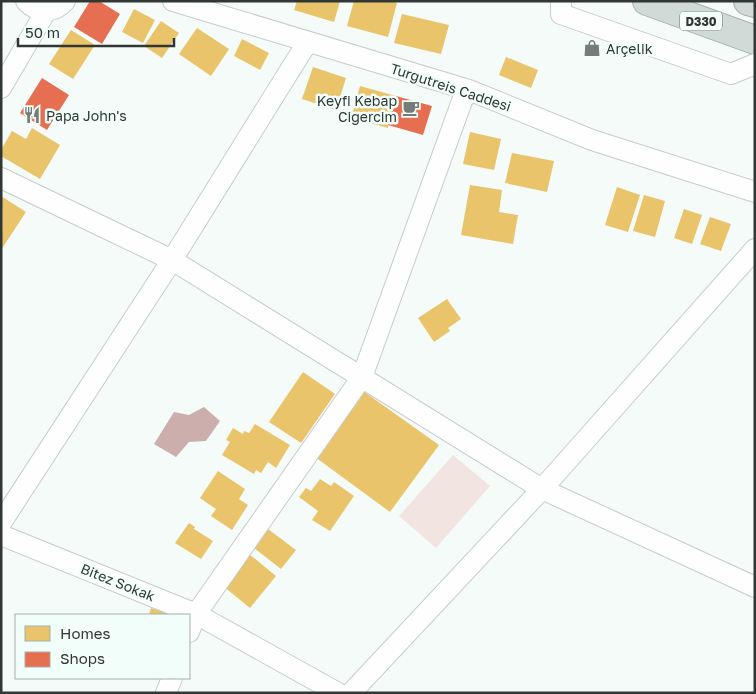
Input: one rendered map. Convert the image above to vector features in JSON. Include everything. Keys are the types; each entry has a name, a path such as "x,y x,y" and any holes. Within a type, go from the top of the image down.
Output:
{"highway":[{"name":"D330","path":"647,1 755,40"},
{"path":"748,1 755,3"}],"street":[{"path":"25,1 38,10 46,11 55,9 65,1"},
{"path":"25,1 25,47"},
{"name":"Turgutreis Caddesi","path":"173,1 469,90 592,140 755,192"},
{"path":"560,1 561,14 731,74 755,64"},
{"path":"1,88 46,11"},
{"path":"1,523 172,260 308,42"},
{"path":"190,629 196,614 362,377 462,101 469,90"},
{"path":"1,178 172,260 542,489 755,587"},
{"path":"351,693 542,489 755,249"},
{"name":"Bitez Sokak","path":"1,535 196,614 338,693"},
{"path":"166,693 172,679"}],"shaded area":[{"path":"204,407 220,421 206,441 189,442 176,457 154,444 174,412 189,415"},
{"path":"453,455 490,486 436,548 399,516"}],"building: Homes":[{"path":"297,1 340,1 334,22 294,10"},
{"path":"354,1 391,1 397,3 388,37 347,26"},
{"path":"134,9 155,20 143,43 122,32"},
{"path":"402,14 449,25 441,54 394,43"},
{"path":"161,21 179,33 162,58 144,46"},
{"path":"197,28 229,49 211,76 179,54"},
{"path":"71,30 95,45 73,79 49,64"},
{"path":"242,39 269,53 260,70 234,56"},
{"path":"506,57 538,70 531,88 499,75"},
{"path":"313,67 346,78 336,110 302,99"},
{"path":"360,86 396,96 388,128 351,118"},
{"path":"32,128 60,145 40,179 1,156 1,150 12,131 26,139"},
{"path":"470,132 501,139 494,170 463,164"},
{"path":"512,153 554,161 547,192 505,183"},
{"path":"470,185 502,190 499,212 518,215 513,244 461,235"},
{"path":"617,187 640,195 628,232 605,225"},
{"path":"644,195 665,201 655,237 633,231"},
{"path":"1,196 26,212 1,250"},
{"path":"684,209 702,215 692,244 674,238"},
{"path":"710,217 731,224 721,251 700,244"},
{"path":"447,299 461,319 448,328 450,331 434,342 418,318"},
{"path":"303,372 335,394 301,443 269,422"},
{"path":"363,391 439,445 390,512 315,457"},
{"path":"255,424 290,445 276,468 268,462 261,473 256,470 254,474 222,455 230,442 226,440 233,428 243,434 244,431 249,433"},
{"path":"218,471 245,489 239,499 248,505 232,530 211,516 216,509 200,498"},
{"path":"320,479 331,486 334,482 354,496 330,531 312,520 318,511 299,497 306,488 311,491"},
{"path":"189,523 195,527 194,529 213,541 201,559 175,543"},
{"path":"264,526 296,550 281,569 250,545"},
{"path":"249,554 276,576 250,608 223,586"},
{"path":"151,608 170,614 149,614"}],"building: Shops":[{"path":"90,1 99,1 120,14 102,44 74,27"},
{"path":"42,78 69,95 47,130 20,113"},
{"path":"396,96 432,106 423,135 388,125"}],"place":[{"name":"Arçelik","path":"592,48"},
{"name":"Keyfi Kebap Ciğercim","path":"411,108"},
{"name":"Papa John's","path":"32,115"}]}
